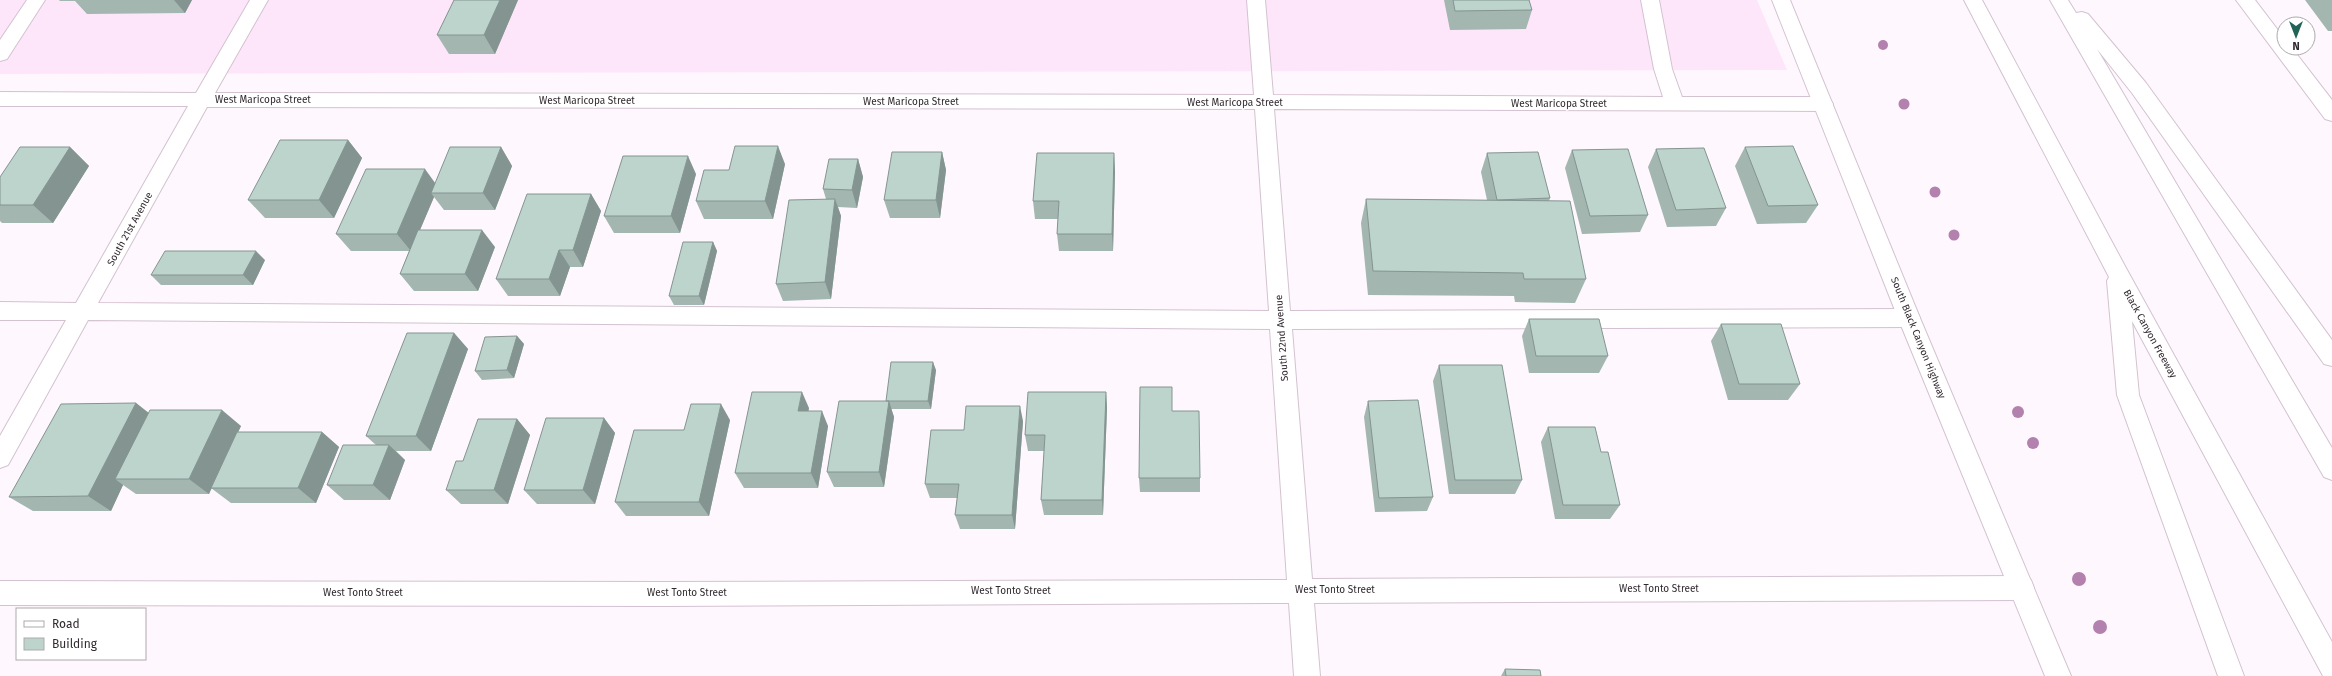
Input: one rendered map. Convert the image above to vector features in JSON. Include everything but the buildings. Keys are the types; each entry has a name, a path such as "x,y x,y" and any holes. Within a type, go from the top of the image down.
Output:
{"main road":[{"path":"0,54 36,0"},
{"name":"South 21st Avenue","path":"0,458 200,100 259,0"},
{"name":"South 22nd Avenue","path":"1256,0 1265,103 1307,676"},
{"path":"1650,0 1663,69 1675,104"},
{"name":"South Black Canyon Highway","path":"1780,0 1909,318 2058,676"},
{"name":"Black Canyon Freeway","path":"1972,0 2118,274 2332,666"},
{"path":"2059,0 2332,470"},
{"path":"2067,0 2139,88 2332,357"},
{"path":"2246,0 2329,106"},
{"name":"West Maricopa Street","path":"0,99 1823,104"},
{"path":"2118,274 2128,395 2232,676"},
{"path":"0,310 1280,320 1909,318"},
{"name":"West Tonto Street","path":"0,593 672,594 1300,590 2022,588"}],"shaded area":[{"path":"0,0 1757,0 1787,70 0,74"}]}
